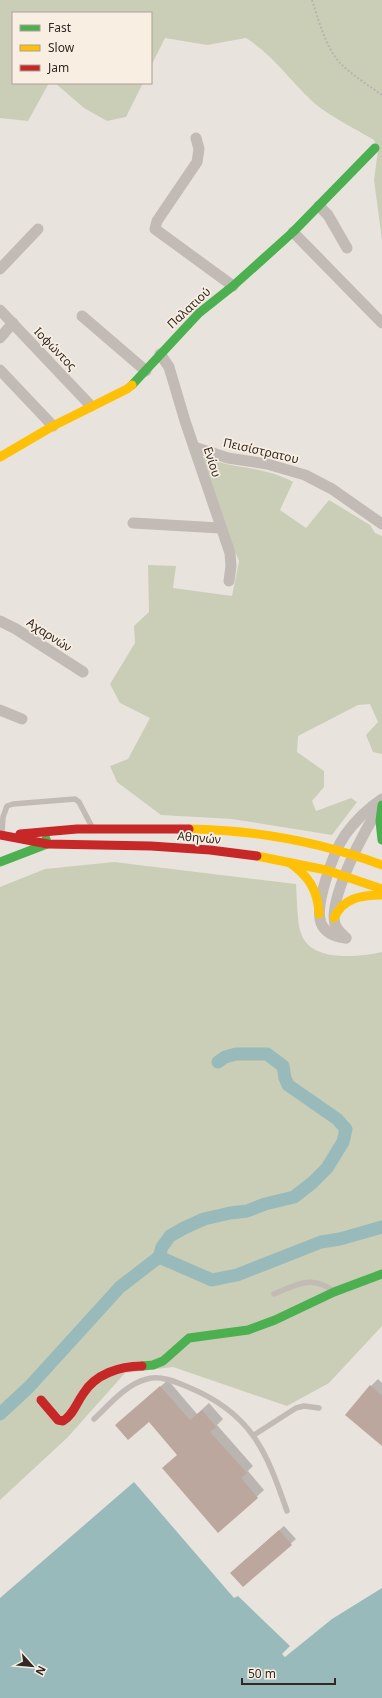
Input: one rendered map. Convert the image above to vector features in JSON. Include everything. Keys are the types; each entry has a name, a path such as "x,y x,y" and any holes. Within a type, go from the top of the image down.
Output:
{"street":[{"path":"196,138 199,149 197,162 157,221 155,230 233,286"},
{"name":"Παλατιού","path":"0,457 53,426 127,389 138,380 160,354 199,313 233,286 293,232 375,148"},
{"path":"319,206 328,215 347,248"},
{"path":"0,269 38,229"},
{"path":"293,232 382,324"},
{"name":"Ιοφώντος","path":"0,310 92,406"},
{"path":"82,316 146,371"},
{"path":"0,338 13,322"},
{"name":"Ενίου","path":"160,354 169,367 220,528 230,554 231,566 229,581"},
{"path":"0,370 53,426"},
{"name":"Πεισίστρατου","path":"194,447 228,458 267,464 305,475 332,489 382,524"},
{"path":"133,523 220,528"},
{"name":"Αχαρνών","path":"0,621 16,629 83,672"},
{"path":"0,710 22,720"},
{"path":"319,914 324,887 337,849 343,837 361,815 382,799"},
{"path":"382,805 380,821 382,840"},
{"path":"286,860 306,874 312,883 317,893 321,923 327,931 334,935 346,938 336,926 334,918 336,902 362,836 382,805"},
{"name":"Αθηνών","path":"3,835 46,830 93,828 225,829 270,835 337,849 382,865"},
{"path":"0,862 47,844 46,830"},
{"name":"Αθηνών","path":"3,835 47,844 151,846 223,852 286,860 329,871 382,890"},
{"path":"334,918 338,909 345,901 372,894 382,895"},
{"path":"41,1400 58,1420 63,1421 71,1416 85,1389 106,1373 123,1368 158,1363 168,1356 183,1341 189,1338 248,1330 275,1320 334,1292 382,1274"}],"lane":[{"path":"3,835 5,810 7,806 13,804 75,799 79,802 93,828"},
{"path":"274,1294 298,1284 310,1281 326,1286 334,1292"},
{"path":"94,1419 134,1384 147,1378 160,1378 179,1383 216,1401 232,1412 254,1435 274,1472 287,1511"},
{"path":"254,1435 296,1408 310,1406 319,1408"}],"path":[{"path":"312,0 320,26 331,50 339,61 382,95"}],"green space":[{"path":"0,0 382,0 382,240 374,180 378,150 374,140 332,116 317,105 264,51 246,38 207,45 165,38 152,64 152,12 12,12 12,84 48,84 28,121 0,118"},
{"path":"56,84 142,84 126,117 107,121 84,108"},
{"path":"202,457 232,465 265,471 293,482 280,510 306,528 329,500 370,525 375,533 382,536 382,754 373,752 366,735 378,722 370,704 358,705 298,736 297,752 324,771 324,787 312,801 316,811 351,798 357,802 332,835 232,819 161,815 117,782 110,766 128,759 150,718 120,703 110,684 135,643 134,626 149,612 148,565 176,566 173,588 232,596 239,561 222,520"},
{"path":"114,862 296,884 300,928 306,943 325,954 337,956 382,952 382,1326 329,1383 287,1406 173,1367 125,1373 67,1438 0,1500 0,887 45,869"}],"water":[{"path":"134,1482 234,1598 238,1596 290,1646 282,1654 285,1657 332,1619 382,1588 382,1698 0,1698 0,1598"}],"building":[{"path":"370,1385 382,1396 382,1446 345,1415"},
{"path":"160,1386 190,1420 202,1410 216,1427 210,1432 247,1473 241,1478 258,1498 218,1533 162,1468 177,1455 149,1422 128,1440 115,1425"},
{"path":"279,1530 292,1545 243,1587 230,1573"}],"waterway":[{"path":"159,1257 162,1247 170,1236 204,1219 247,1211 265,1204 294,1197 312,1183 327,1168 343,1142 346,1129 337,1119 288,1085 283,1066 267,1054 236,1054 225,1057 218,1062"},
{"path":"0,1414 29,1387 120,1287 159,1257 212,1280 237,1275 321,1242 340,1239 382,1227"}],"traffic: fast":[{"path":"132,385 199,313 233,286 293,232 375,148"},
{"path":"382,805 380,821 382,840"},
{"path":"0,862 47,844 46,839"},
{"path":"142,1366 153,1365 163,1361 189,1338 248,1330 275,1320 334,1292 382,1274"}],"traffic: slow":[{"path":"0,457 53,426 127,389 132,385"},
{"path":"189,829 239,832 287,838 334,849 382,865"},
{"path":"257,856 326,870 382,889"},
{"path":"290,863 302,873 311,885 317,898 319,914"},
{"path":"334,918 342,906 354,899 382,895"}],"traffic: jam":[{"path":"20,834 77,829 189,829"},
{"path":"0,835 48,844 151,846 210,850 257,856"},
{"path":"41,1400 58,1420 63,1421 72,1412 88,1387 101,1376 109,1372 125,1368 142,1366"}]}
